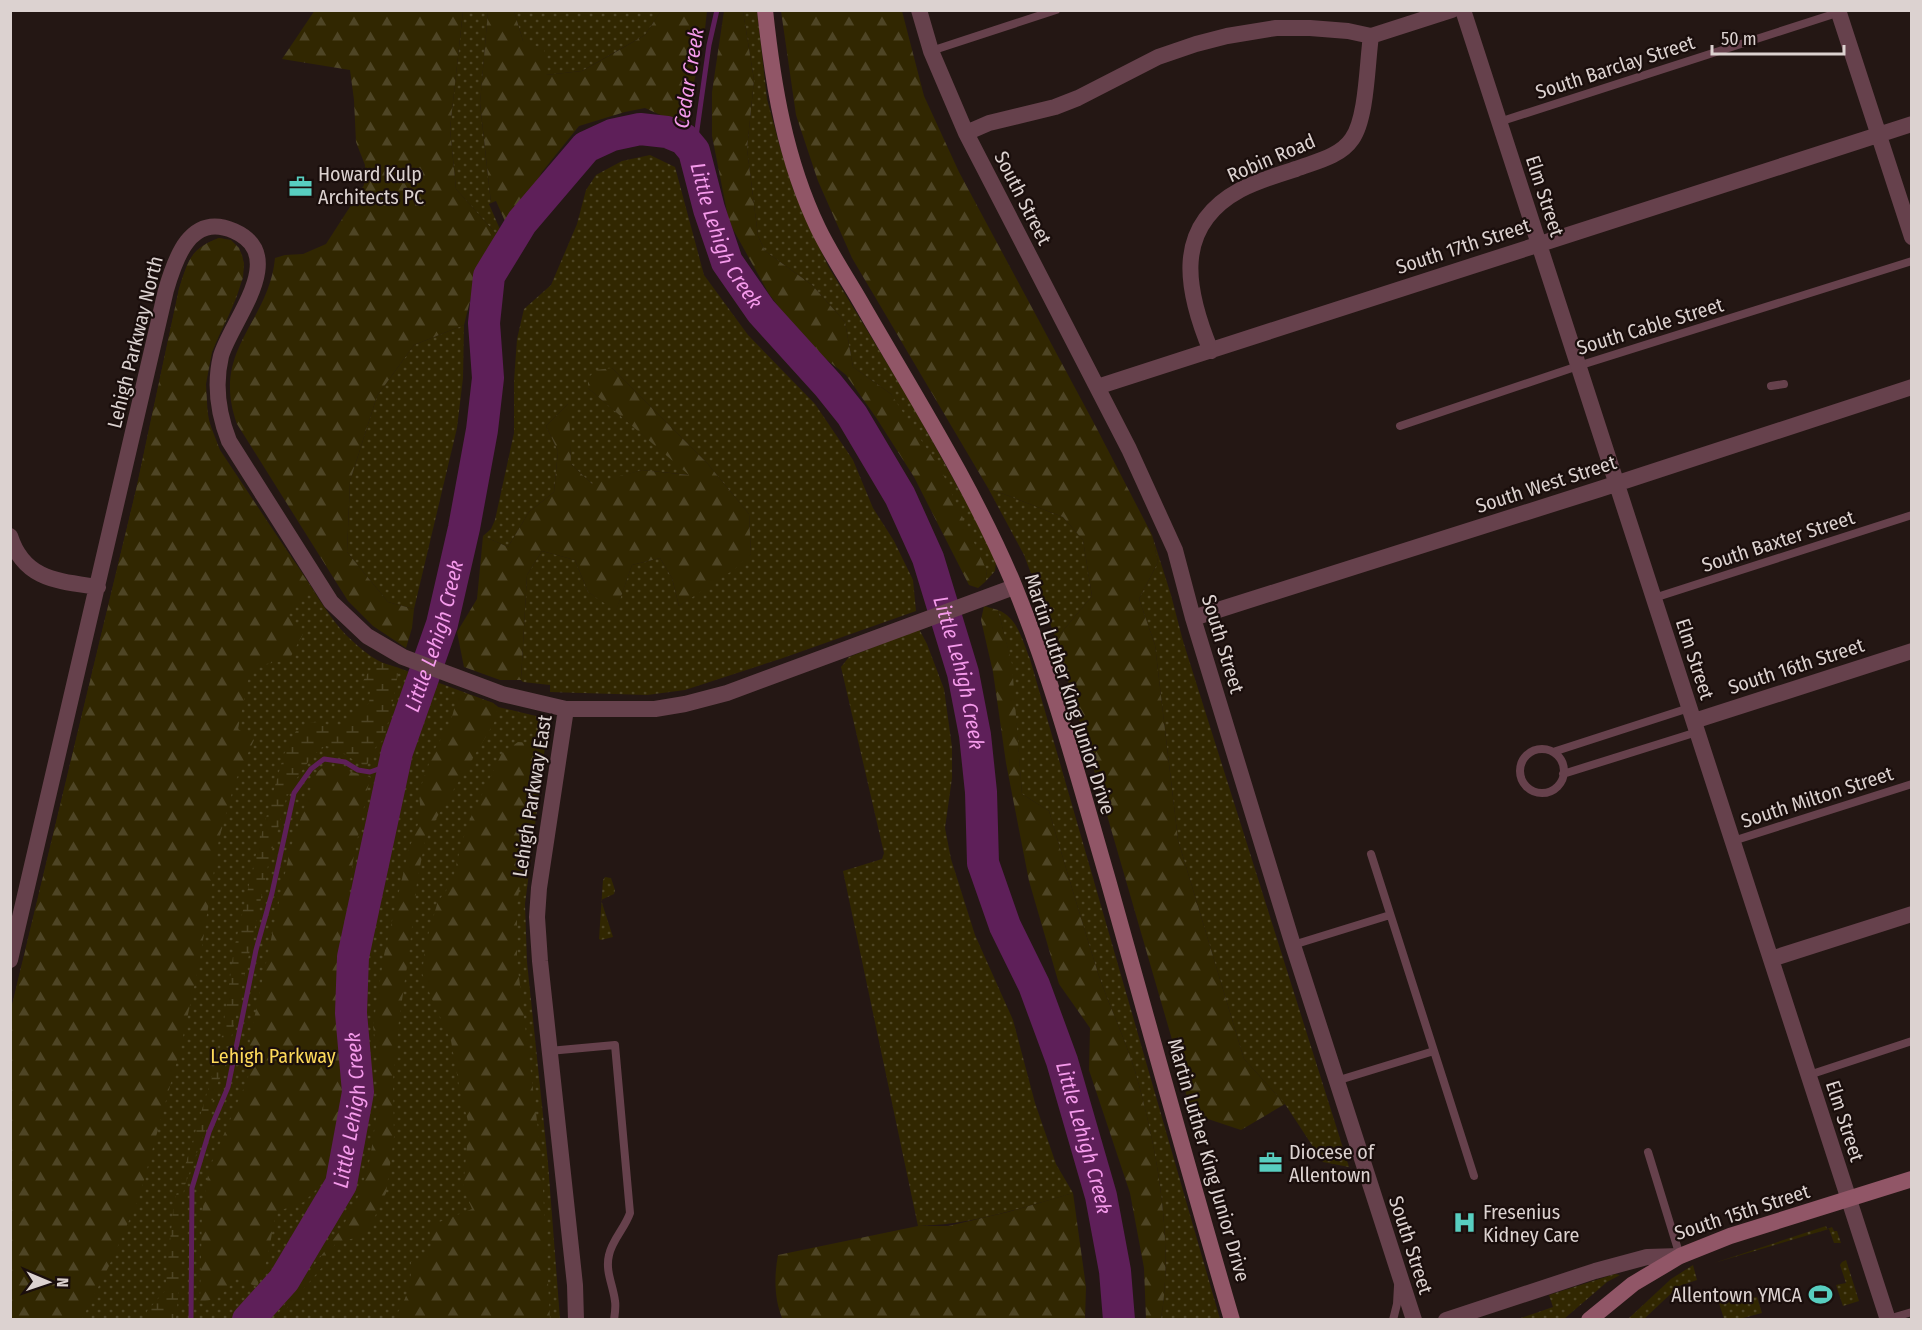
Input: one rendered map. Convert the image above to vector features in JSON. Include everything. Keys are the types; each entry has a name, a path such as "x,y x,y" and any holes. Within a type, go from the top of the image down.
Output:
{"main road":[{"name":"Martin Luther King Junior Drive","path":"765,10 772,75 780,114 796,172 818,228 954,461 986,523 1014,587 1040,657 1079,780 1232,1320"},
{"name":"South 15th Street","path":"1680,1256 1730,1236 1911,1179"},
{"path":"1589,1320 1633,1284 1680,1256"},
{"path":"1607,1320 1633,1284"}],"street":[{"name":"South Street","path":"919,10 931,51 966,133 1130,449 1175,550 1193,618 1293,945 1414,1320"},
{"path":"966,133 989,123 1055,107 1078,98 1158,57 1227,36 1276,28 1310,28 1348,31 1371,36 1452,10"},
{"name":"Elm Street","path":"1463,10 1888,1319"},
{"path":"1840,11 1911,237"},
{"name":"Robin Road","path":"1211,351 1199,321 1190,287 1189,264 1192,246 1200,228 1225,200 1241,190 1325,158 1340,151 1352,139 1363,103 1371,36"},
{"name":"South 17th Street","path":"1097,387 1911,124"},
{"name":"Lehigh Parkway North","path":"10,960 171,270 188,239 198,232 210,228 225,228 237,233 247,241 258,262 257,278 222,355 217,378 217,399 230,441 331,602 367,636 403,657 502,694 566,709"},
{"name":"South West Street","path":"1193,618 1911,387"},
{"path":"10,536 23,561 34,572 49,579 98,587"},
{"name":"Lehigh Parkway East","path":"576,1320 537,918 539,888 566,709 655,709 727,693 1014,587"},
{"name":"South 16th Street","path":"1693,720 1911,651"},
{"path":"1771,959 1911,914"},
{"name":"South 15th Street","path":"1446,1320 1595,1270 1647,1257 1680,1256"}],"lane":[{"path":"931,51 1056,10"},
{"name":"South Barclay Street","path":"1499,122 1840,11"},
{"name":"South Cable Street","path":"1400,426 1578,366 1911,261"},
{"path":"1771,386 1784,384"},
{"name":"South Baxter Street","path":"1654,598 1911,515"},
{"path":"1553,752 1560,759 1563,774 1557,787 1545,793 1531,790 1522,780 1520,766 1528,754 1542,749 1553,752 1693,720"},
{"path":"1563,774 1693,720"},
{"name":"South Milton Street","path":"1733,841 1911,784"},
{"path":"1371,854 1474,1176"},
{"path":"1293,945 1390,915"},
{"path":"1809,1075 1911,1041"},
{"path":"549,1051 615,1045 630,1213 626,1225 610,1252 608,1262 615,1302 614,1320"},
{"path":"1336,1081 1434,1050"},
{"path":"1648,1152 1680,1256"},
{"path":"1393,1320 1399,1277"},
{"path":"1888,1319 1911,1312"}],"green space":[{"path":"315,10 463,11 450,129 456,189 498,236 477,273 464,325 414,345 377,396 350,481 347,552 388,602 414,609 412,628 406,648 373,626 348,601 237,424 231,398 231,376 236,356 271,281 275,258 303,254 326,244 364,185 365,165 356,142 350,70 282,59"},
{"path":"463,11 488,11 480,104 491,203 489,204 502,234 498,236 456,189 450,129"},
{"path":"488,11 514,11 523,41 544,49 546,75 582,71 645,35 661,11 707,11 704,38 685,122 676,122 645,108 579,126 542,172 509,230 496,201 491,203 480,103"},
{"path":"514,11 661,11 645,35 582,71 546,75 523,41"},
{"path":"724,11 743,11 754,80 747,149 758,236 765,251 812,285 845,322 853,367 891,394 942,472 987,571 985,582 978,588 969,585 914,477 877,419 846,375 806,343 769,294 729,222 712,136 712,92"},
{"path":"743,11 757,11 767,99 793,189 828,266 910,401 975,518 996,562 995,571 985,582 987,571 891,394 853,367 845,322 812,285 765,251 758,236 747,149 754,80"},
{"path":"781,11 902,11 924,96 959,172 1152,535 1158,562 1139,599 1155,645 1178,840 1244,1059 1285,1104 1241,1130 1196,1115 1192,1117 1173,1043 1056,639 1092,596 1083,540 1063,517 988,488 852,258 818,181 796,115"},
{"path":"650,155 675,167 704,275 748,335 815,404 853,460 873,508 894,541 913,580 916,611 685,690 647,695 550,692 550,685 521,680 527,575 542,551 575,560 588,592 616,610 632,565 660,558 672,578 679,606 751,554 749,514 707,463 612,368 588,388 690,475 642,470 593,485 571,464 568,404 546,426 558,451 554,492 529,512 508,547 483,536 491,529 495,520 514,433 517,339 524,309 551,285 577,224 586,190 596,175 622,161"},
{"name":"Lehigh Parkway","path":"219,238 234,244 242,255 243,270 234,304 210,357 206,402 216,444 245,489 333,619 364,651 391,666 493,703 498,707 542,718 547,731 525,904 527,962 548,1163 560,1319 11,1320 11,1009 136,490 179,289 192,257 209,242"},
{"path":"219,238 231,240 239,248 244,263 243,278 212,352 206,384 208,419 220,450 313,590 287,615 303,634 289,660 255,666 249,676 238,729 254,740 235,782 219,839 199,965 180,1050 139,1198 109,1266 82,1319 11,1319 11,1010 136,490 179,289 192,257 209,242"},
{"path":"464,325 463,378 457,428 414,609 388,602 347,552 350,481 377,396 414,345"},
{"path":"612,368 707,463 749,514 751,554 735,569 679,606 672,578 660,558 632,565 616,611 588,592 575,560 542,551 527,575 521,680 500,680 464,667 457,632 477,599 483,536 508,547 529,512 554,492 558,451 546,426 569,403 571,464 592,484 642,470 689,475 588,388 588,378 596,370"},
{"path":"988,488 1063,517 1083,540 1092,596 1056,639 1024,555"},
{"path":"1152,535 1183,641 1349,1167 1323,1162 1285,1104 1244,1059 1178,840 1155,645 1139,599 1158,562"},
{"path":"984,606 998,610 1012,664 1022,794 1049,811 1098,973 1131,1059 1143,1100 1156,1162 1164,1226 1165,1289 1161,1319 1146,1319 1144,1268 1130,1193 1089,1070 1090,1028 1059,984 1029,881 1006,763 993,672 981,620"},
{"path":"998,610 1015,624 1030,659 1220,1319 1161,1319 1166,1258 1164,1226 1156,1162 1143,1100 1127,1046 1098,973 1049,811 1022,794 1011,662"},
{"path":"919,629 944,689 952,747 952,778 945,828 951,859 975,935 1013,1020 1035,1103 1056,1164 1073,1193 977,1219 918,1226 843,871 882,859 884,853 841,667 849,657"},
{"path":"380,662 399,668 384,739 375,748 366,767 337,749 326,746 313,755 286,799 269,861 225,1067 215,1089 209,1120 185,1185 180,1210 180,1278 176,1319 146,1319 147,1311 165,1291 174,1202 220,1050 234,949 257,850 284,754 296,731 309,723 343,726 369,703 370,692 363,681 369,671"},
{"path":"459,691 493,703 498,707 494,723 425,841 417,882 399,1021 393,1080 394,1137 386,1193 369,1229 361,1237 336,1242 324,1265 280,1316 277,1315 342,1228 360,1193 370,1159 378,1105 378,1058 373,1026 384,955 409,849 421,816 419,792 433,752 450,724"},
{"path":"518,742 534,743 528,835 517,904 517,961 541,1153 550,1319 394,1319 407,1292 411,1262 426,1260 431,1245 429,1226 472,1209 463,1188 469,1125 451,1041 422,973 426,942 438,901 452,883 470,819 502,753"},
{"path":"326,765 370,777 353,861 338,970 339,1034 346,1048 349,1087 326,1180 304,1202 276,1212 267,1260 257,1287 237,1278 217,1297 200,1301 202,1213 209,1169 248,1078 250,1038 290,850 316,773"},
{"path":"605,877 611,878 614,894 602,900 603,880"},
{"path":"602,902 613,937 601,940 599,939"},
{"path":"1073,1193 1086,1287 1085,1319 783,1320 776,1288 778,1255 918,1226 948,1226"},
{"path":"1826,1226 1827,1229 1832,1227 1834,1231 1837,1231 1841,1243 1834,1243 1829,1229 1714,1263"},
{"path":"1846,1260 1859,1301 1843,1306 1836,1285 1846,1283 1840,1265"},
{"path":"1693,1265 1697,1280 1679,1286 1644,1319 1628,1319 1671,1279"},
{"path":"1615,1274 1620,1275 1607,1282 1564,1319 1515,1320 1553,1307 1549,1295"},
{"path":"1757,1297 1762,1313 1739,1319 1724,1319 1718,1300"}],"waterway":[{"name":"Cedar Creek","path":"694,151 709,45 717,10"},
{"name":"Little Lehigh Creek","path":"248,1320 284,1280 341,1184 358,1092 351,1013 353,957 397,752 442,624 464,528 482,430 488,378 484,323 489,276 522,222 586,147 612,135 640,129 667,132 684,139 694,151 709,209 727,262 761,311 852,415 900,496 928,558 963,673 975,735 981,792 983,863 1005,926 1034,985 1062,1061 1101,1196 1115,1271 1119,1320"},
{"path":"191,1320 192,1188 209,1132 228,1087 256,950 272,893 294,793 311,769 324,759 345,762 358,770 370,772 384,767 397,752"}],"place":[{"name":"Howard Kulp Architects PC","path":"300,186"},
{"name":"Diocese of Allentown","path":"1271,1163"},
{"name":"Fresenius Kidney Care","path":"1465,1223"},
{"name":"Allentown YMCA","path":"1820,1295"}]}
